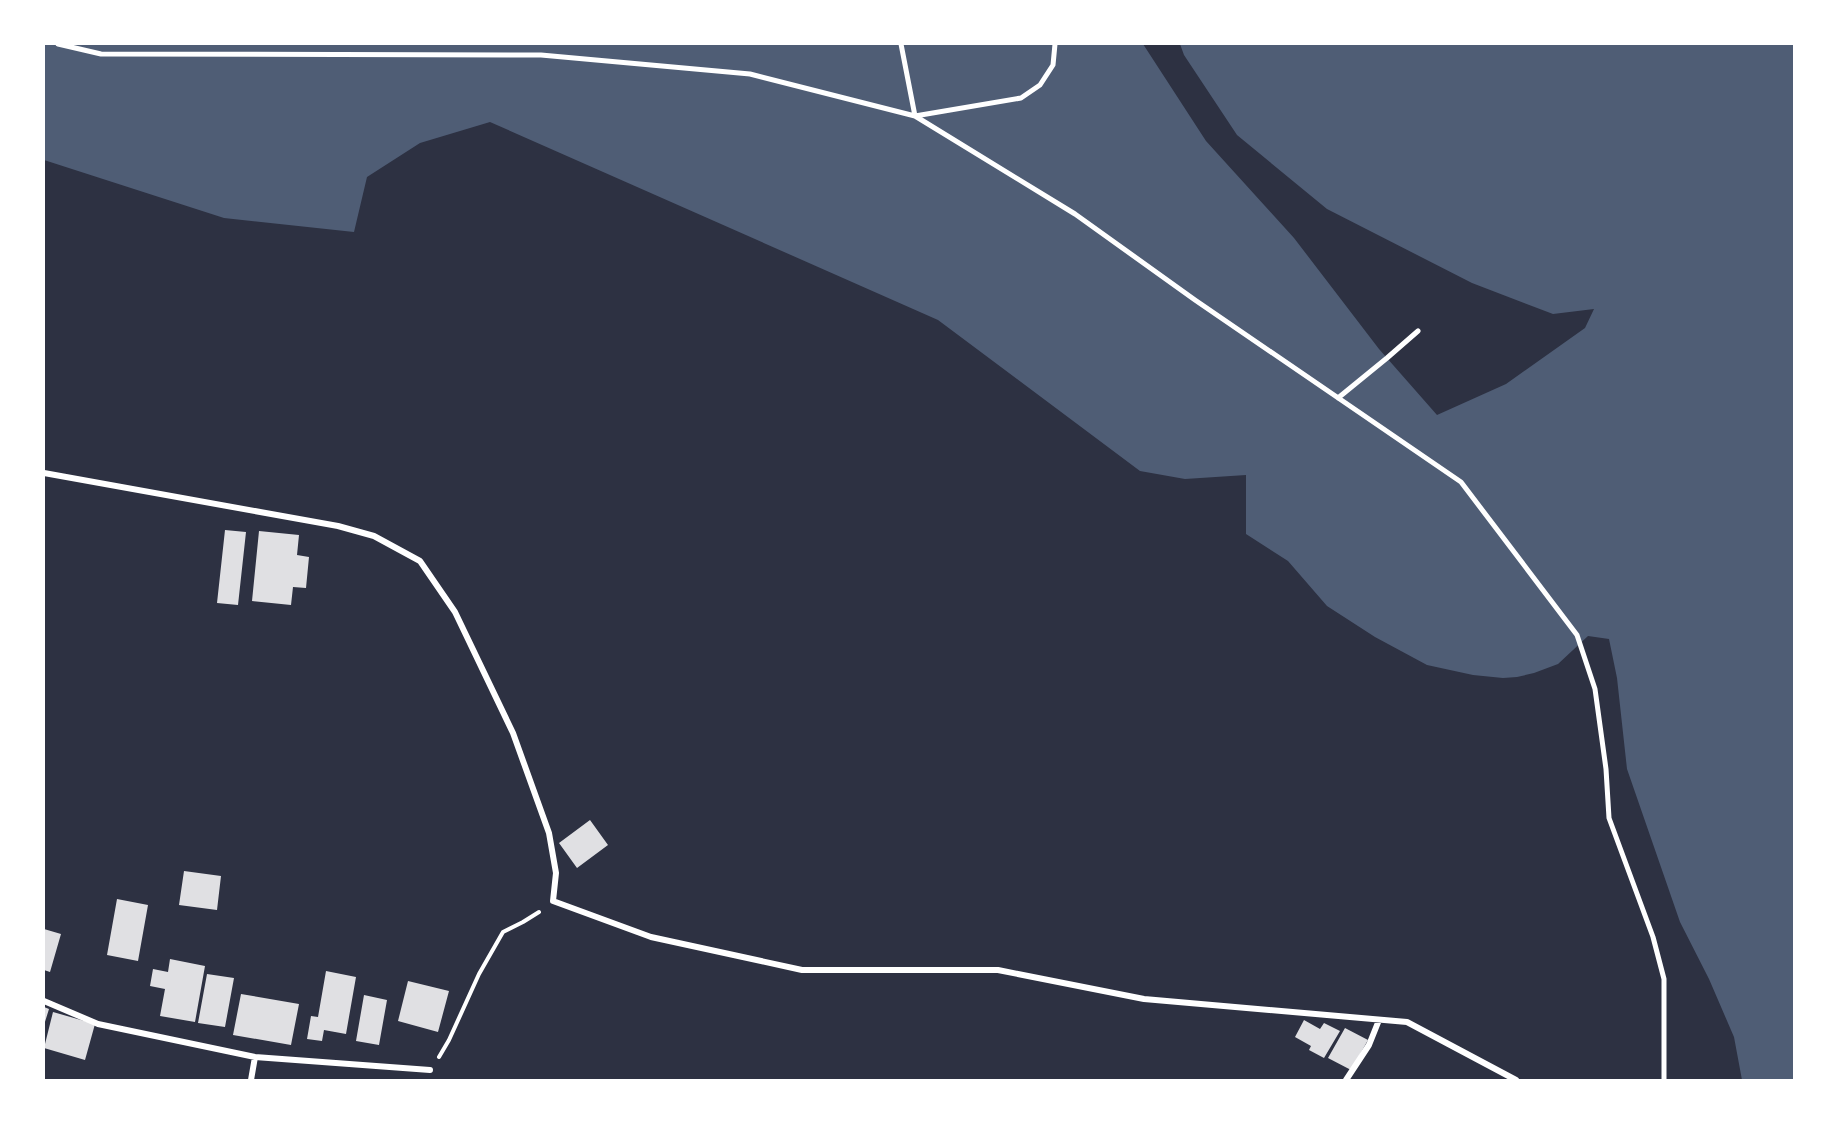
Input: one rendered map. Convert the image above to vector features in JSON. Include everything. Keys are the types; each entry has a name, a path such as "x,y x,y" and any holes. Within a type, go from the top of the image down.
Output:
{"street":[{"path":"58,44 100,54 541,55 750,74 915,116 1076,214 1195,300 1461,482 1577,635 1595,689 1606,769 1609,818 1653,937 1664,979 1664,1080"},
{"path":"901,44 915,116"},
{"path":"915,116 1021,98 1040,85 1053,65 1055,44"},
{"path":"1338,398 1418,331"},
{"path":"44,473 338,526 374,537 420,561 455,612 513,733 549,833 556,873 553,901 651,937 802,970 998,970 1144,999 1407,1022 1516,1080"},
{"path":"44,1002 99,1024 255,1057 430,1070"},
{"path":"1347,1080 1369,1045 1379,1020"},
{"path":"250,1080 255,1057"}],"path":[{"path":"430,1070 449,1040 479,974 503,932 523,922 553,901"}],"water":[{"path":"44,44 1143,44 1206,141 1294,238 1379,349 1437,415 1506,384 1585,328 1594,309 1553,314 1472,283 1327,209 1237,135 1184,55 1180,44 1794,44 1794,1080 1742,1080 1734,1037 1709,979 1680,922 1627,769 1617,678 1609,639 1588,636 1558,664 1517,677 1473,675 1427,665 1375,637 1327,606 1288,561 1246,534 1246,475 1185,479 1140,471 938,320 490,122 420,143 367,177 354,232 224,218 44,160"}],"building":[{"path":"225,530 246,532 238,605 217,603"},
{"path":"259,531 299,535 297,555 309,557 306,588 293,587 291,605 252,601"},
{"path":"590,820 608,845 577,868 559,843"},
{"path":"184,871 221,876 217,910 179,905"},
{"path":"117,899 148,905 138,961 107,955"},
{"path":"44,929 61,934 50,972 44,970"},
{"path":"170,959 205,966 195,1022 160,1016 165,989 150,986 153,969 168,972"},
{"path":"326,971 356,977 346,1034 324,1030 322,1041 307,1039 311,1016 318,1017"},
{"path":"207,974 234,978 225,1027 198,1023"},
{"path":"408,981 449,991 438,1032 398,1021"},
{"path":"241,994 299,1004 291,1045 233,1035"},
{"path":"364,995 387,1000 379,1045 356,1041"},
{"path":"44,1007 49,1009 44,1025"},
{"path":"53,1012 95,1024 85,1060 44,1048"},
{"path":"1304,1020 1320,1029 1324,1023 1340,1031 1324,1058 1309,1050 1311,1046 1295,1037"},
{"path":"1345,1028 1368,1040 1351,1070 1328,1058"}]}
